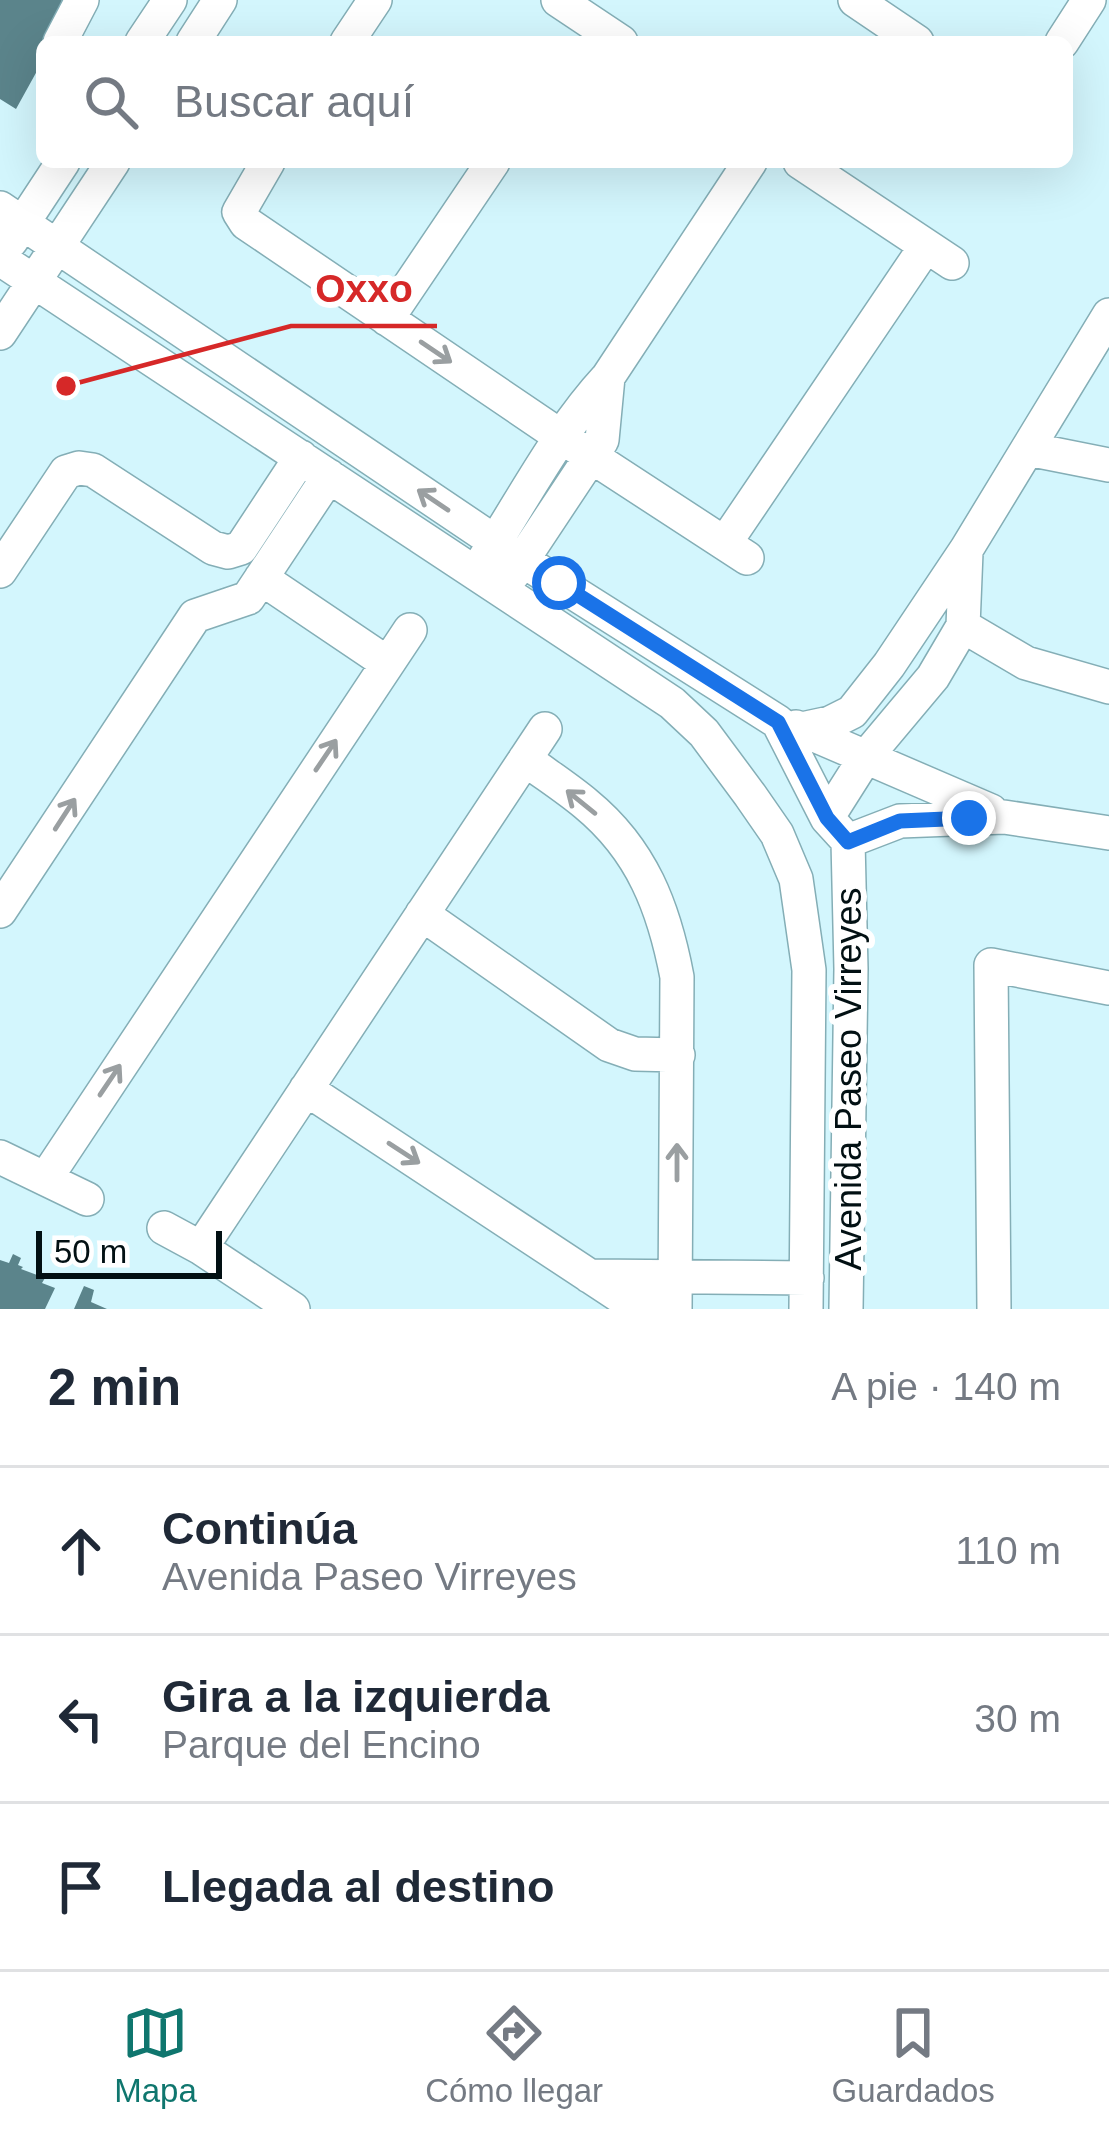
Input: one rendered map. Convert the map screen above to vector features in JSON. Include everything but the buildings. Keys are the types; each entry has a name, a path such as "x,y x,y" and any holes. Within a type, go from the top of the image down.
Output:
{"street":[{"path":"63,36 82,0"},
{"path":"146,36 170,0"},
{"path":"197,36 220,0"},
{"path":"351,36 375,0"},
{"path":"558,0 582,31"},
{"path":"1066,36 1089,0"},
{"path":"866,3 909,36"},
{"path":"0,258 11,215 57,168"},
{"path":"0,333 109,168"},
{"path":"264,168 239,212 246,223 736,550 939,254 809,168"},
{"path":"387,319 489,168"},
{"path":"488,582 577,446 602,440 608,377 746,168"},
{"path":"11,215 509,551 790,725 1004,817"},
{"name":"Avenida Paseo Virreyes","path":"0,258 672,703 704,733 776,834 796,879 808,970 806,1293"},
{"path":"790,725 830,722 851,712 889,665 966,550 1109,315"},
{"path":"1028,449 1109,465"},
{"path":"0,571 66,472 93,470 213,548 228,552 241,548 260,519 281,508 313,466"},
{"path":"0,911 195,616 248,598 313,466"},
{"path":"966,550 963,626 933,677 865,758 837,830 900,821 1004,817 1109,833"},
{"path":"261,578 387,663"},
{"path":"963,626 1026,663 1109,687"},
{"path":"46,1178 410,630"},
{"name":"Avenida Paseo Virreyes","path":"790,725 837,830 851,969 847,1309"},
{"path":"201,1248 544,729"},
{"path":"525,760 588,806 616,834 655,896 668,930 677,976 676,1294"},
{"path":"422,914 608,1045 635,1054 678,1054"},
{"path":"994,1309 991,965 1109,988"},
{"path":"808,970 851,969"},
{"path":"306,1089 622,1298 662,1309"},
{"path":"0,1157 87,1199"},
{"path":"164,1228 293,1309"},
{"path":"590,1276 676,1294 806,1293"}],"place":[{"name":"Oxxo","path":"66,386"}],"route":[{"path":"559,583 778,722 827,818 848,842 900,821 969,818"}]}
